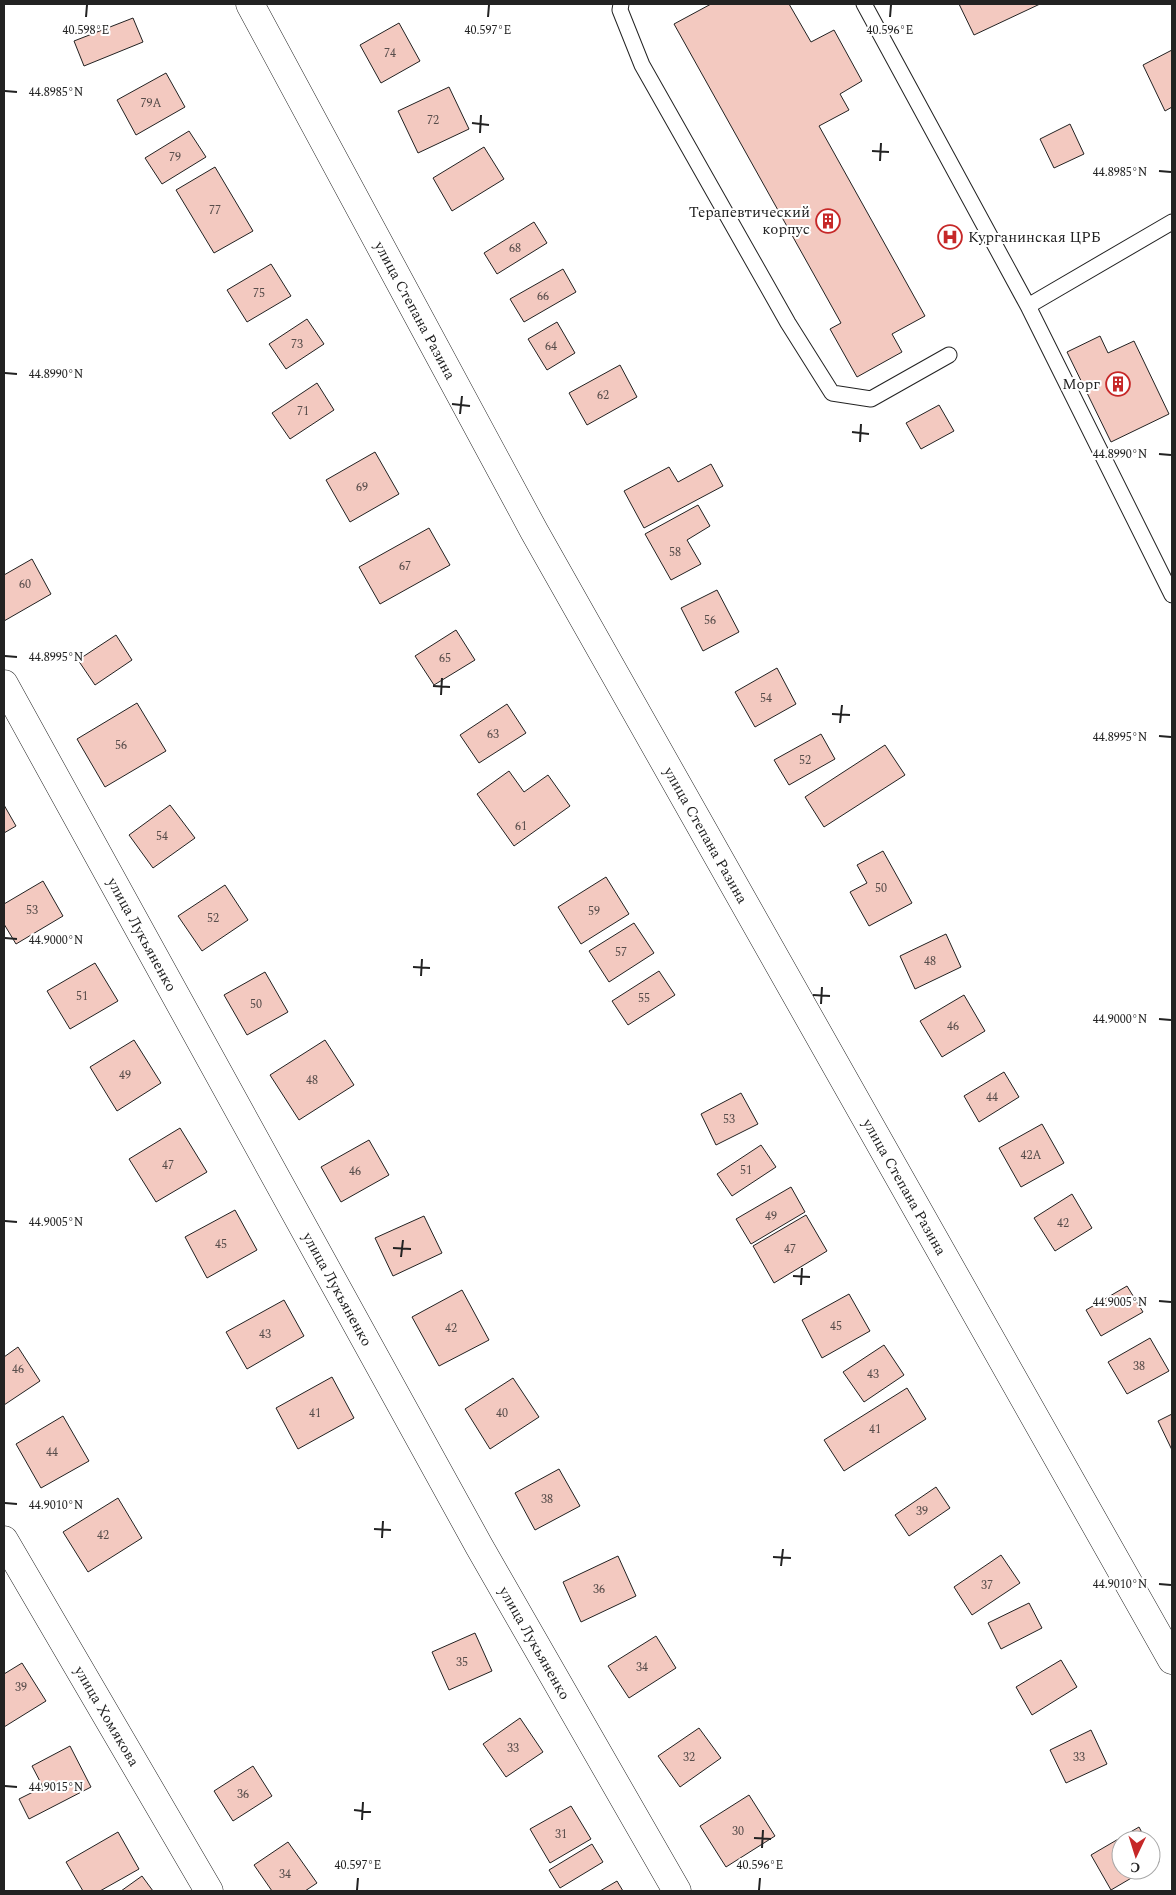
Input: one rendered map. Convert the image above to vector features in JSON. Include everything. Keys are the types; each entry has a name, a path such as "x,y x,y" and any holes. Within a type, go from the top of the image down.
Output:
{"street":[{"name":"улица Степана Разина","path":"250,4 534,530 1172,1660"},
{"name":"улица Лукьяненко","path":"4,684 479,1546 677,1891"},
{"name":"улица Хомякова","path":"4,1540 209,1891"}],"lane":[{"path":"621,4 620,10 642,65 788,323 832,393 871,399 949,355"},
{"path":"864,4 1028,306 1172,595"},
{"path":"1028,306 1172,222"}],"building":[{"name":"Терапевтический корпус","path":"711,4 789,4 811,42 834,30 862,81 840,94 849,110 819,126 925,316 892,334 902,352 857,377 830,329 841,323 674,24"},
{"path":"959,4 1040,4 974,35"},
{"path":"133,18 143,42 84,66 74,41"},
{"path":"399,23 420,61 381,83 360,45"},
{"path":"1172,50 1172,107 1165,111 1143,65"},
{"path":"166,73 185,107 136,135 117,100"},
{"path":"449,87 469,129 418,153 398,111"},
{"path":"1070,124 1084,154 1054,168 1040,139"},
{"path":"189,131 206,157 162,184 145,158"},
{"path":"484,147 504,179 452,211 433,178"},
{"path":"215,167 253,231 214,253 176,190"},
{"path":"534,222 547,243 497,274 484,253"},
{"path":"271,264 291,296 247,322 227,290"},
{"path":"563,269 576,292 524,322 510,299"},
{"path":"307,319 324,344 286,369 269,344"},
{"path":"557,322 575,353 547,370 528,339"},
{"name":"Морг","path":"1100,336 1108,353 1134,341 1169,414 1111,442 1067,352"},
{"path":"620,365 637,397 587,425 569,393"},
{"path":"317,383 334,410 290,439 272,413"},
{"path":"939,405 954,431 921,449 906,423"},
{"path":"375,452 399,494 350,522 326,480"},
{"path":"711,464 723,486 644,528 624,491 669,467 678,482"},
{"path":"698,505 710,526 687,540 701,564 671,580 645,534"},
{"path":"429,528 450,565 380,604 359,567"},
{"path":"32,559 51,594 4,621 4,575"},
{"path":"717,590 739,632 703,651 681,608"},
{"path":"456,630 475,660 434,685 415,656"},
{"path":"116,635 132,660 95,685 78,660"},
{"path":"777,668 796,704 755,727 735,692"},
{"path":"137,703 166,751 105,787 77,739"},
{"path":"507,704 526,733 479,763 460,735"},
{"path":"821,734 835,759 789,785 774,760"},
{"path":"885,745 905,775 824,827 805,797"},
{"path":"509,771 524,792 548,775 570,806 514,846 477,794"},
{"path":"4,805 16,826 4,833"},
{"path":"170,805 195,838 153,868 129,835"},
{"path":"883,851 912,903 869,926 850,892 867,883 857,865"},
{"path":"606,877 629,914 581,944 558,907"},
{"path":"43,881 63,916 16,944 4,924 4,904"},
{"path":"225,885 248,920 202,951 178,916"},
{"path":"634,923 654,953 609,982 589,951"},
{"path":"946,934 961,967 915,989 900,956"},
{"path":"95,963 118,1001 70,1029 47,991"},
{"path":"659,971 675,995 628,1025 612,1001"},
{"path":"265,972 288,1012 247,1035 224,995"},
{"path":"964,995 985,1031 942,1057 920,1021"},
{"path":"134,1040 161,1083 117,1111 90,1067"},
{"path":"325,1040 354,1085 299,1120 270,1075"},
{"path":"1004,1072 1019,1097 979,1122 964,1096"},
{"path":"741,1093 758,1124 716,1145 701,1114"},
{"path":"1042,1124 1064,1163 1021,1187 999,1148"},
{"path":"180,1128 207,1172 156,1202 129,1159"},
{"path":"369,1140 389,1175 341,1202 321,1167"},
{"path":"761,1145 776,1167 732,1196 717,1174"},
{"path":"791,1187 805,1212 751,1244 736,1219"},
{"path":"1072,1194 1092,1228 1055,1251 1034,1218"},
{"path":"235,1210 257,1250 207,1278 185,1237"},
{"path":"806,1215 827,1251 774,1283 753,1246"},
{"path":"424,1216 442,1253 393,1276 375,1238"},
{"path":"1127,1286 1143,1312 1101,1336 1086,1310"},
{"path":"462,1290 489,1340 439,1366 412,1317"},
{"path":"849,1294 870,1331 822,1358 802,1320"},
{"path":"284,1300 304,1336 247,1369 226,1332"},
{"path":"1150,1338 1169,1371 1127,1394 1108,1362"},
{"path":"884,1345 904,1375 864,1402 843,1372"},
{"path":"18,1347 40,1381 4,1405 4,1357"},
{"path":"332,1377 354,1418 298,1449 276,1408"},
{"path":"513,1378 539,1417 490,1449 465,1409"},
{"path":"907,1388 926,1419 844,1471 824,1440"},
{"path":"1172,1414 1172,1450 1158,1421"},
{"path":"63,1416 89,1461 41,1488 16,1444"},
{"path":"559,1469 580,1506 535,1530 515,1493"},
{"path":"936,1487 950,1508 909,1536 895,1515"},
{"path":"118,1498 142,1538 88,1572 63,1532"},
{"path":"1001,1555 1020,1583 972,1615 954,1587"},
{"path":"618,1556 636,1596 581,1622 563,1582"},
{"path":"1029,1603 1042,1628 1001,1649 988,1623"},
{"path":"475,1633 492,1671 449,1690 432,1652"},
{"path":"656,1636 676,1668 629,1698 608,1666"},
{"path":"1061,1660 1077,1687 1032,1715 1016,1687"},
{"path":"22,1663 46,1701 4,1727 4,1674"},
{"path":"520,1718 543,1752 506,1777 483,1744"},
{"path":"699,1728 721,1758 680,1787 658,1756"},
{"path":"1091,1730 1107,1764 1066,1783 1050,1750"},
{"path":"70,1746 91,1787 29,1819 19,1799 43,1787 32,1766"},
{"path":"253,1766 272,1796 233,1821 214,1791"},
{"path":"749,1795 775,1836 726,1867 700,1826"},
{"path":"571,1806 591,1839 550,1863 530,1829"},
{"path":"118,1832 139,1869 100,1891 83,1891 66,1862"},
{"path":"288,1842 317,1883 305,1891 272,1891 254,1865"},
{"path":"1111,1843 1111,1880 1128,1880 1111,1890 1091,1855"},
{"path":"592,1844 603,1862 560,1888 549,1870"},
{"path":"142,1876 153,1891 121,1891"},
{"path":"617,1881 623,1891 600,1891"}],"place":[{"name":"Терапевтический корпус","path":"828,221"},
{"name":"Курганинская ЦРБ","path":"950,237"},
{"name":"Морг","path":"1118,384"}]}
